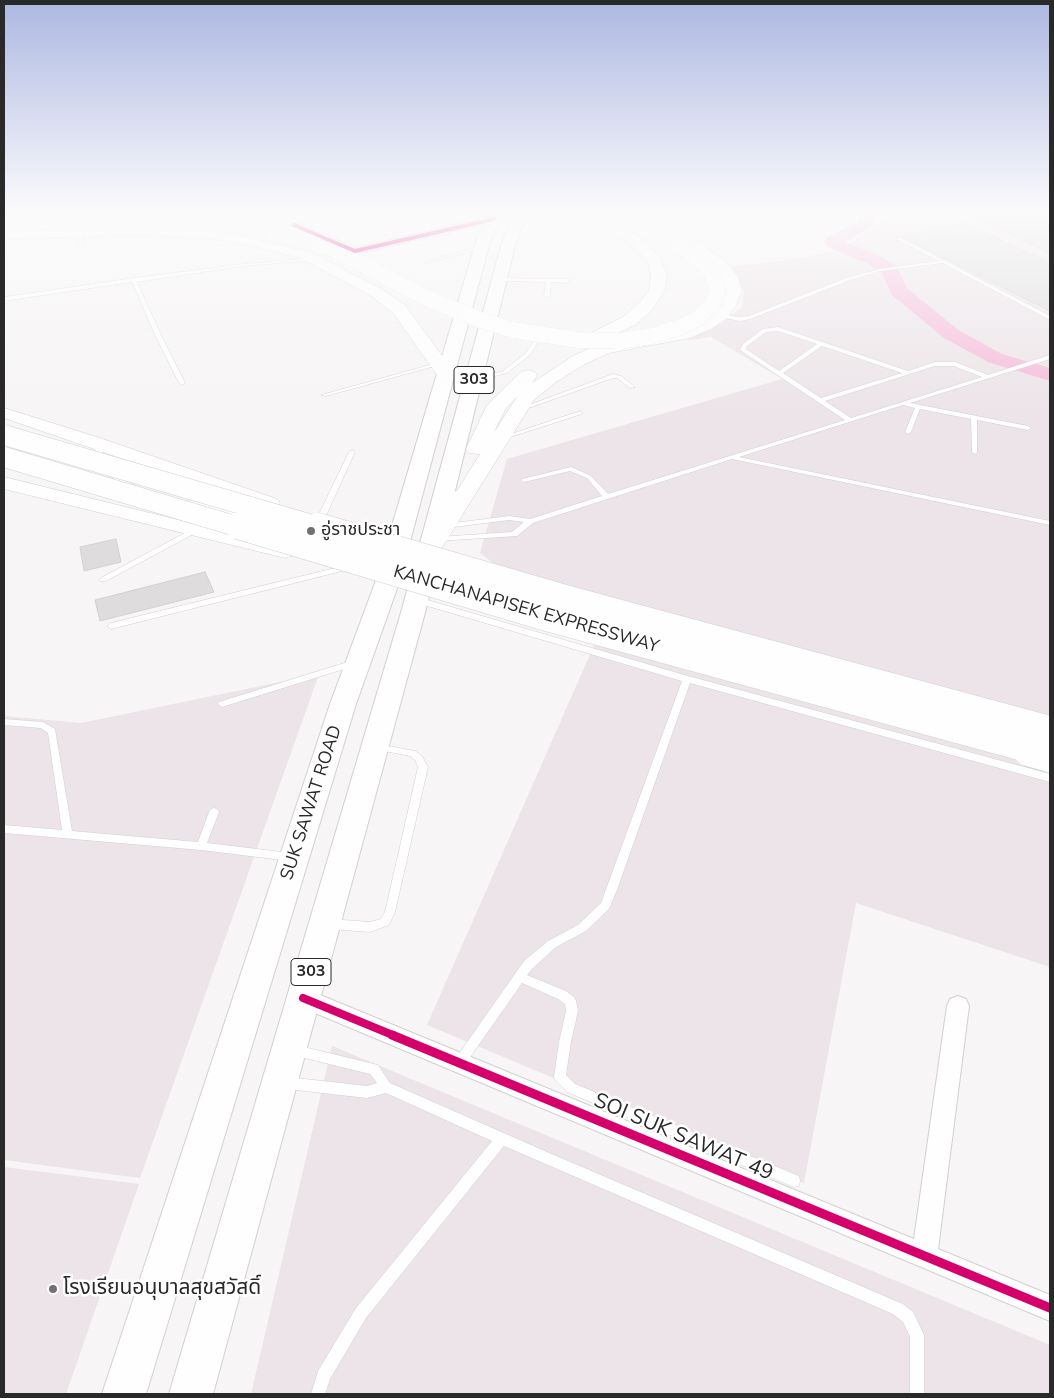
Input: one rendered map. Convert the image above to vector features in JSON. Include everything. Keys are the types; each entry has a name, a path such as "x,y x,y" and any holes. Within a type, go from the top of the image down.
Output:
{"highway":[{"path":"348,277 376,292 399,309 443,370"},
{"path":"387,277 433,301 477,319 514,330 578,340 620,341 681,328 699,318 714,302 718,289 714,277"},
{"path":"436,537 480,437 498,405 521,381 545,364 630,321 646,306 657,290 659,277"},
{"path":"436,537 528,396 549,378 596,351 684,334 705,326 728,306 734,291 730,277"},
{"name":"KANCHANAPISEK EXPRESSWAY","path":"4,435 565,598 1050,729"},
{"name":"KANCHANAPISEK EXPRESSWAY","path":"4,456 550,619 1050,756"}],"main road":[{"name":"SUK SAWAT ROAD","path":"124,1394 294,857 359,662 388,583 436,537 443,370 472,277"},
{"name":"SUK SAWAT ROAD","path":"191,1394 416,600 436,537 500,280"},
{"path":"4,413 94,442 254,498 368,532 436,537"},
{"path":"6,487 281,551 388,583"}],"street":[{"name":"SOI SUK SAWAT 49","path":"303,998 1050,1308"},
{"path":"924,1256 958,1006"}],"lane":[{"path":"4,299 154,277"},
{"path":"718,316 750,317 814,290 853,277"},
{"path":"972,277 1050,318"},
{"path":"134,280 158,335 182,382"},
{"path":"500,280 567,281"},
{"path":"547,296 549,281"},
{"path":"850,420 743,350 747,343 765,330 778,329 906,372"},
{"path":"475,379 505,372 528,354 536,342"},
{"path":"779,373 821,344"},
{"path":"436,537 514,534 530,521 1050,357"},
{"path":"821,400 935,364 946,363 967,368 988,377"},
{"path":"324,395 443,370"},
{"path":"518,410 613,376 619,377 632,387"},
{"path":"902,404 1028,428"},
{"path":"908,432 918,407"},
{"path":"500,439 580,413"},
{"path":"974,418 975,452"},
{"path":"94,442 109,472 123,482 138,488"},
{"path":"321,518 352,452"},
{"path":"731,457 1050,523"},
{"path":"524,480 571,469 589,476 607,496"},
{"path":"185,501 250,519"},
{"path":"436,537 509,518 530,521"},
{"path":"103,579 196,530"},
{"path":"342,542 368,532"},
{"path":"111,626 339,568"},
{"path":"416,600 687,679 1050,778"},
{"path":"639,608 1050,723"},
{"path":"222,704 359,662"},
{"path":"460,1062 528,964 552,944 582,928 605,906 687,679"},
{"path":"4,722 43,725 52,732 68,834"},
{"path":"324,924 370,927 385,922 390,912 423,767 419,758 412,753 375,747"},
{"path":"202,846 214,812"},
{"path":"4,829 202,846 294,857"},
{"path":"520,977 562,995 570,1001 572,1011 564,1042 560,1077 571,1088 794,1181"},
{"path":"288,1050 374,1069 386,1087 502,1139 898,1309 908,1317 917,1335 917,1394"},
{"path":"279,1082 367,1092 386,1087"},
{"path":"318,1394 323,1376 362,1313 502,1139"}],"shaded area":[{"path":"735,277 1050,277 1050,967 856,903 804,1183 427,1025 595,643 480,553 507,459 782,379 711,337 685,341 722,323 742,307 744,291"},
{"path":"319,674 140,1178 4,1160 4,716 81,723"},
{"path":"332,1046 1050,1345 1050,1394 251,1394"},
{"name":"โรงเรียนอนุบาลสุขสวัสดิ์","path":"4,1167 139,1184 66,1394 4,1394"}],"building":[{"path":"982,277 1050,277 1050,311"},
{"path":"116,539 121,562 84,571 80,547"},
{"path":"205,572 214,592 100,621 95,600"}],"waterway":[{"path":"893,277 899,291 951,334 995,358 1050,375"}],"cycle path":[{"path":"303,998 1050,1308"}],"place":[{"name":"อู่ราชประชา","path":"311,531"},
{"name":"โรงเรียนอนุบาลสุขสวัสดิ์","path":"53,1289"}]}
